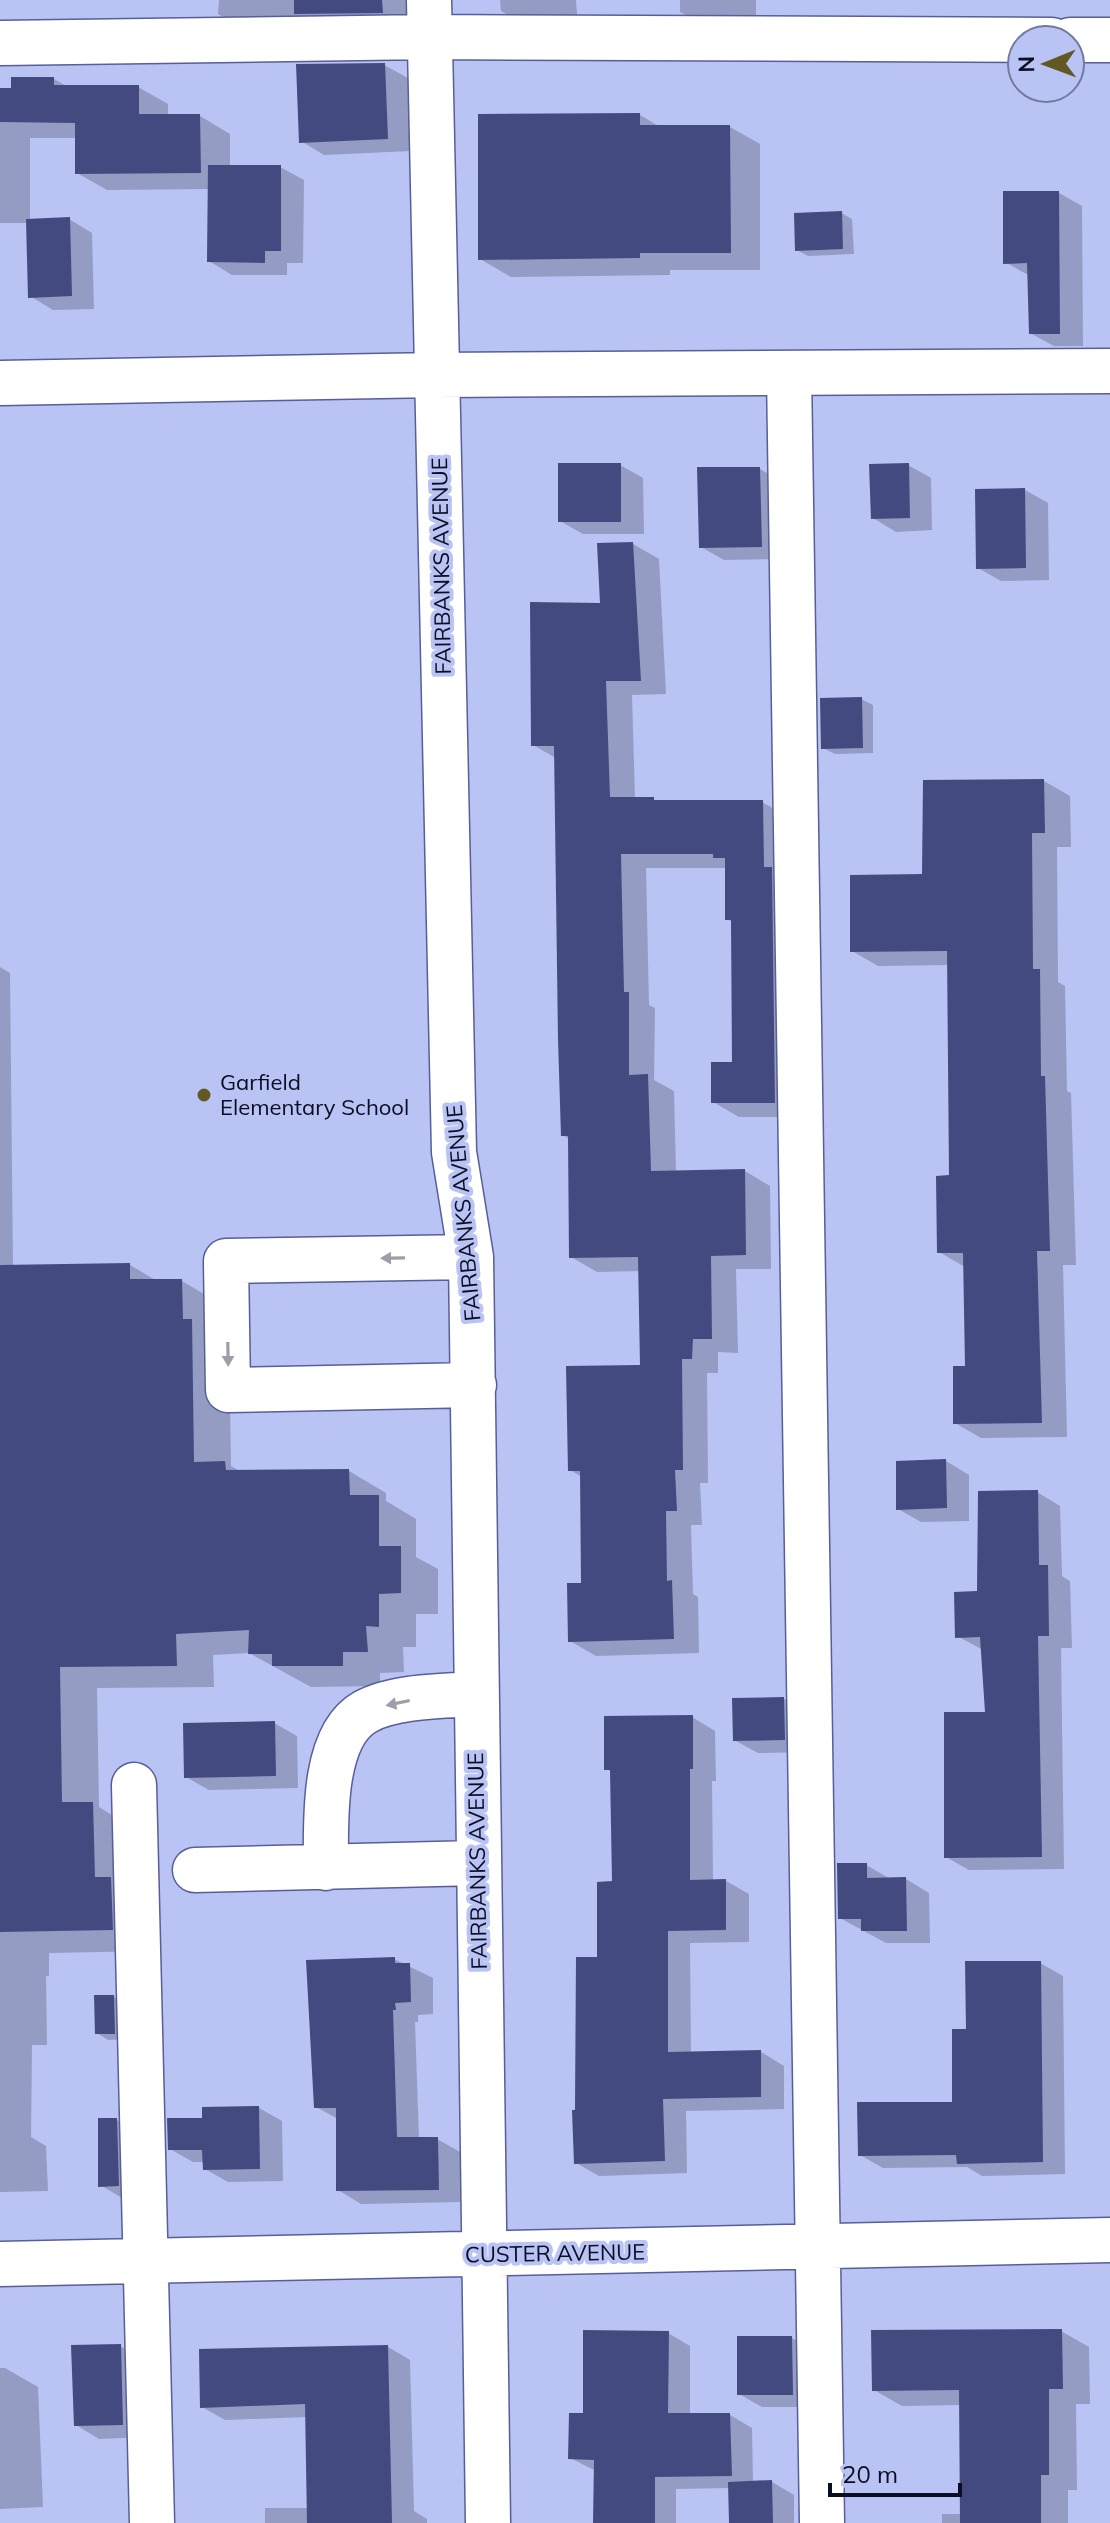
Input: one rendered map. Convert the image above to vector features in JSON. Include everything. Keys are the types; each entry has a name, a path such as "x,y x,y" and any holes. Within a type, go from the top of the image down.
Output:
{"street":[{"path":"0,43 429,19 1006,38"},
{"name":"FAIRBANKS AVENUE","path":"429,19 454,1152 471,1257 488,2523"},
{"path":"1086,40 1110,40"},
{"path":"0,383 437,375 1110,371"},
{"path":"789,373 822,2523"},
{"path":"471,1257 226,1261 228,1390 474,1385"},
{"path":"326,1868 326,1800 330,1776 351,1724 366,1712 392,1704 475,1694"},
{"path":"134,1785 152,2523"},
{"path":"195,1870 477,1863"},
{"name":"CUSTER AVENUE","path":"0,2264 1110,2240"}],"building":[{"path":"294,0 382,0 383,13 294,14"},
{"path":"385,63 388,139 299,143 296,64"},
{"path":"11,77 54,77 54,85 139,85 139,114 200,114 201,173 75,174 75,123 0,122 0,88 11,88"},
{"path":"640,113 640,125 730,125 731,253 640,253 640,258 478,260 478,114"},
{"path":"208,165 281,165 281,251 265,251 265,263 207,262"},
{"path":"1003,191 1059,191 1060,334 1029,334 1027,263 1003,264"},
{"path":"842,211 843,249 795,251 794,213"},
{"path":"70,217 72,296 28,298 26,219"},
{"path":"558,463 621,463 621,522 558,522"},
{"path":"909,463 910,518 871,519 869,464"},
{"path":"697,467 760,467 762,547 699,548"},
{"path":"1025,488 1026,568 976,569 975,489"},
{"path":"633,542 641,681 606,681 610,797 763,800 764,867 772,867 775,1103 711,1103 711,1062 732,1062 731,920 725,920 725,858 713,858 713,854 621,854 624,992 629,992 629,1075 648,1074 651,1171 745,1169 746,1255 711,1256 712,1339 693,1339 692,1359 682,1359 683,1470 675,1470 677,1511 666,1511 667,1581 672,1580 674,1639 568,1642 567,1583 581,1583 580,1471 568,1471 566,1366 640,1365 638,1257 569,1258 568,1136 561,1136 558,1039 554,746 531,746 530,602 600,603 597,543"},
{"path":"862,697 863,748 821,749 820,698"},
{"path":"1044,779 1045,833 1032,833 1033,969 1040,969 1041,1076 1045,1076 1050,1251 1037,1251 1042,1423 953,1424 953,1366 965,1366 963,1253 937,1253 936,1176 949,1175 947,951 850,952 850,875 922,874 923,780"},
{"path":"130,1263 130,1279 182,1279 183,1319 192,1319 194,1462 225,1461 226,1470 349,1469 350,1495 379,1495 379,1546 401,1546 401,1593 379,1594 379,1627 366,1626 368,1652 343,1652 343,1666 272,1666 272,1654 248,1654 249,1630 176,1634 177,1666 60,1667 62,1802 93,1802 95,1877 111,1877 113,1930 0,1932 0,1265"},
{"path":"946,1459 947,1508 896,1510 896,1461"},
{"path":"1038,1490 1039,1565 1048,1565 1049,1636 1038,1636 1042,1857 944,1858 944,1712 985,1712 980,1637 955,1638 954,1592 977,1591 978,1491"},
{"path":"784,1697 785,1740 733,1741 732,1698"},
{"path":"693,1715 690,1880 726,1879 726,1930 668,1931 668,2052 761,2050 761,2097 663,2099 665,2161 574,2164 572,2110 575,2110 576,1957 597,1957 597,1882 612,1881 610,1770 604,1770 604,1716"},
{"path":"275,1721 276,1776 184,1778 183,1723"},
{"path":"837,1863 867,1863 867,1878 906,1877 907,1931 861,1931 861,1919 838,1919"},
{"path":"395,1957 395,1963 410,1963 411,2002 395,2003 396,2010 393,2010 397,2137 438,2137 439,2190 336,2191 336,2108 314,2108 306,1960"},
{"path":"965,1961 1041,1961 1043,2162 957,2164 956,2155 858,2156 857,2102 952,2102 952,2029 966,2029"},
{"path":"94,1995 114,1995 115,2034 95,2034"},
{"path":"259,2106 260,2169 203,2170 202,2150 168,2150 167,2118 202,2118 202,2107"},
{"path":"98,2118 117,2118 119,2186 98,2187"},
{"path":"1062,2329 1063,2389 1049,2389 1049,2475 1041,2475 1041,2523 960,2523 959,2390 872,2391 871,2330"},
{"path":"583,2330 669,2331 668,2413 730,2413 732,2476 655,2477 655,2523 593,2523 594,2460 568,2459 569,2413 583,2413"},
{"path":"737,2336 792,2336 793,2395 737,2395"},
{"path":"121,2344 123,2425 74,2426 71,2345"},
{"path":"388,2345 392,2523 307,2523 305,2404 200,2408 199,2349"},
{"path":"772,2480 773,2523 729,2523 728,2482"}],"place":[{"name":"Garfield Elementary School","path":"204,1095"}]}
